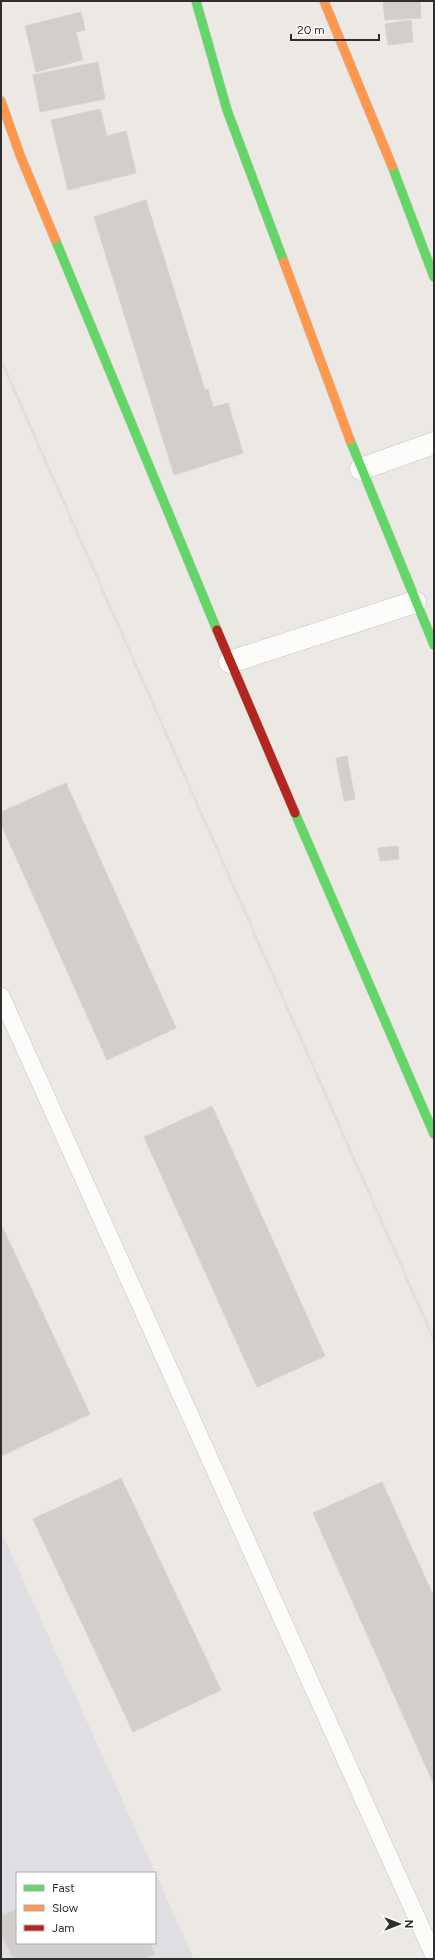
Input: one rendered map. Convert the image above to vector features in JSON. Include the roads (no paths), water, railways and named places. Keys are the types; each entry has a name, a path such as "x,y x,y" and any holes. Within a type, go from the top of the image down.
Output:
{"street":[{"path":"196,1 227,110 361,469 434,645"},
{"path":"324,1 384,146 434,277"},
{"path":"1,101 20,156 230,662 434,1134"},
{"path":"361,469 434,442"},
{"path":"230,662 415,602"}],"lane":[{"path":"1,996 434,1956"}],"railway":[{"path":"1,360 434,1340"}]}
